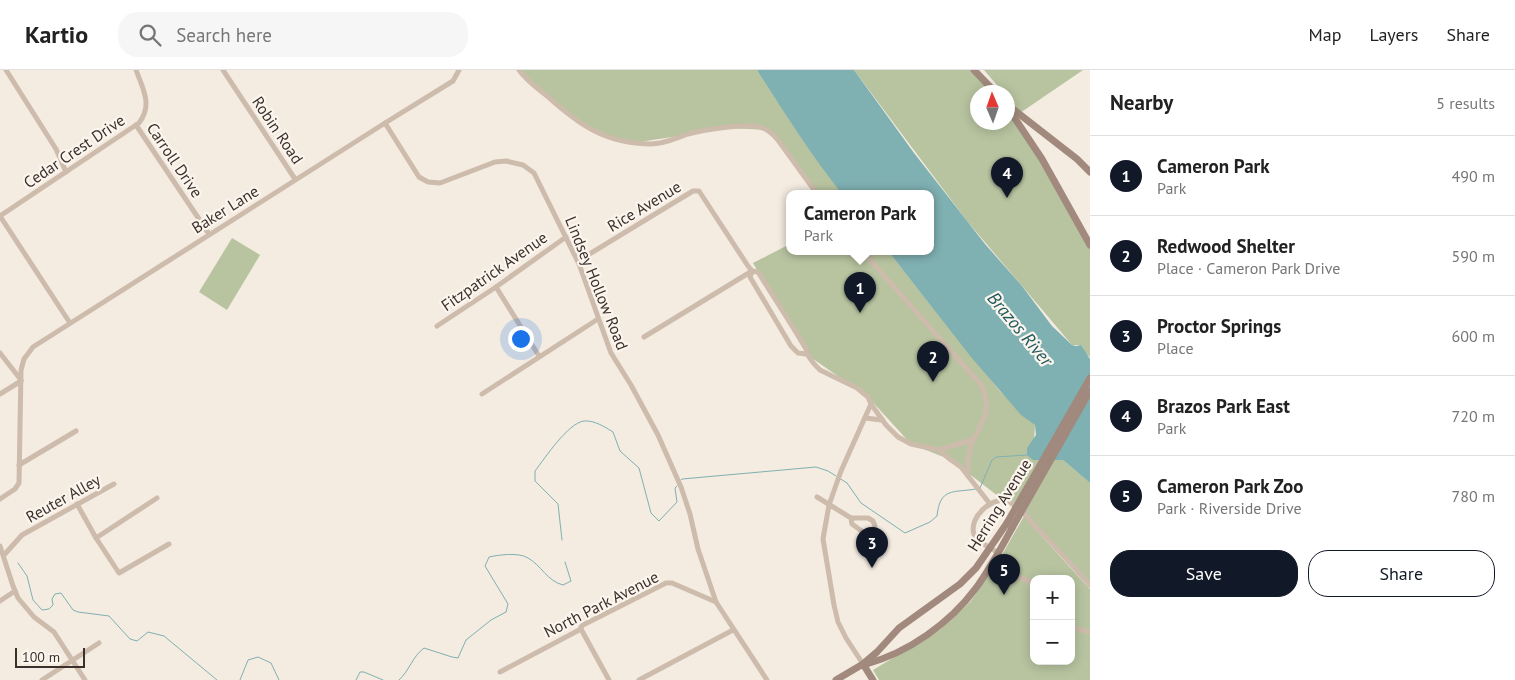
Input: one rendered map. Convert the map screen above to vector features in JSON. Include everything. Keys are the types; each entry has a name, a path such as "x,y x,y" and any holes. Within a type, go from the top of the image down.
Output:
{"main road":[{"path":"974,70 988,85"},
{"path":"1015,110 1077,159 1090,172"},
{"path":"1015,117 1042,159 1090,245"},
{"name":"Herring Avenue","path":"863,664 882,660 905,648 944,621 977,587 998,553 1010,526 1090,378"},
{"name":"Herring Avenue","path":"836,680 863,664 899,628 960,584 976,568 990,548 1010,526 1090,391"},
{"path":"863,664 873,680"}],"street":[{"path":"6,70 56,148 66,172"},
{"name":"Carroll Drive","path":"136,70 147,102 146,112 136,124 209,234"},
{"name":"Robin Road","path":"223,70 295,180"},
{"name":"Baker Lane","path":"0,498 17,486 19,479 22,364 30,350 385,122 453,81 459,70"},
{"path":"519,70 577,122 598,134 622,142 654,144 700,132 752,126 763,128 771,132 778,140 814,190"},
{"name":"Lindsey Hollow Road","path":"385,122 419,177 428,182 444,182 500,161 518,162 534,173 578,261 611,353 658,435 681,487 690,514 698,549 716,602 767,680"},
{"name":"Cedar Crest Drive","path":"0,216 136,124"},
{"name":"Rice Avenue","path":"578,261 693,191 701,192 752,272"},
{"path":"0,216 70,323"},
{"name":"Fitzpatrick Avenue","path":"437,326 566,237"},
{"path":"866,255 981,385 985,393 987,410 984,422 969,452 968,477"},
{"path":"752,272 750,277 791,346 798,353 806,354"},
{"path":"644,337 752,272 758,272 806,348 806,354 820,370 857,388 868,397 882,420 898,437 911,444 939,450 960,467 990,504"},
{"path":"496,287 540,356"},
{"path":"482,394 598,319"},
{"path":"0,353 21,381 0,394"},
{"path":"863,664 838,622 823,539 829,505 841,472 871,404"},
{"path":"865,418 882,420"},
{"path":"19,465 76,431"},
{"path":"939,450 974,439"},
{"name":"Reuter Alley","path":"4,555 22,535 114,484"},
{"path":"817,497 851,518 868,518 873,520 874,531 869,534 863,532 852,524 851,518"},
{"path":"96,538 157,498"},
{"path":"998,553 977,539 973,533 973,527 979,515 990,504 997,500 1003,500 1017,507 1090,585"},
{"path":"77,504 96,538 120,573 169,544"},
{"path":"0,546 15,591 34,617 54,632 85,680"},
{"path":"1002,570 1011,572 1030,582"},
{"name":"North Park Avenue","path":"500,672 581,629 583,625 668,582 716,602"},
{"path":"0,601 15,591"},
{"path":"1075,628 1090,632"},
{"path":"581,629 609,680"},
{"path":"639,680 733,630"},
{"path":"42,680 99,643"}],"green space":[{"path":"520,70 757,70 840,190 815,190 767,130 730,128 633,143 591,130 545,95"},
{"path":"854,70 977,70 989,85 970,85 970,130 1015,130 1015,120 1090,245 1090,357 1085,353 1081,345 1072,345 967,221"},
{"path":"984,70 1083,70 1020,113 1015,107 1015,85 997,85"},
{"path":"232,238 260,255 227,310 199,292"},
{"path":"786,246 786,255 891,255 999,390 1035,425 1033,460 1063,460 1090,483 1090,585 1025,518 1090,589 1090,680 879,680 873,670 941,629 970,602 998,562 1024,516 951,460 911,444 868,397 806,354 753,263"}],"water":[{"name":"Brazos River","path":"757,70 854,70 914,153 1052,326 1072,345 1081,345 1090,359 1090,483 1063,460 1033,460 1027,455 1027,448 1036,435 1035,425 1021,415 971,357 891,255 934,255 934,190 839,190"}],"waterway":[{"path":"562,540 558,504 535,481 535,471 564,434 578,423 584,421 592,422 613,432 620,451 639,468 651,513 659,521 677,502 675,488 677,486"},
{"path":"980,488 992,460 996,457 1027,455"},
{"path":"681,480 816,467 836,476"},
{"path":"839,478 847,483 861,503 905,533 930,522 937,516 941,500 949,493 976,489"},
{"path":"399,680 424,648 458,658 466,640 491,620 506,612 508,604 485,566 489,557 508,554 524,556 533,561 548,577 563,585 571,581 565,562"},
{"path":"18,563 27,576 33,600 42,610 49,609 53,605 52,599 55,594 61,593 73,610 109,616 130,639 137,641 148,632 164,636 217,680"},
{"path":"240,680 248,660 258,657 271,663 279,680"},
{"path":"356,680 360,672 383,680"}],"place":[{"name":"Brazos Park East","path":"1007,198"},
{"name":"Cameron Park","path":"860,313"},
{"name":"Redwood Shelter","path":"933,382"},
{"name":"Proctor Springs","path":"872,568"},
{"name":"Cameron Park Zoo","path":"1004,595"}]}
